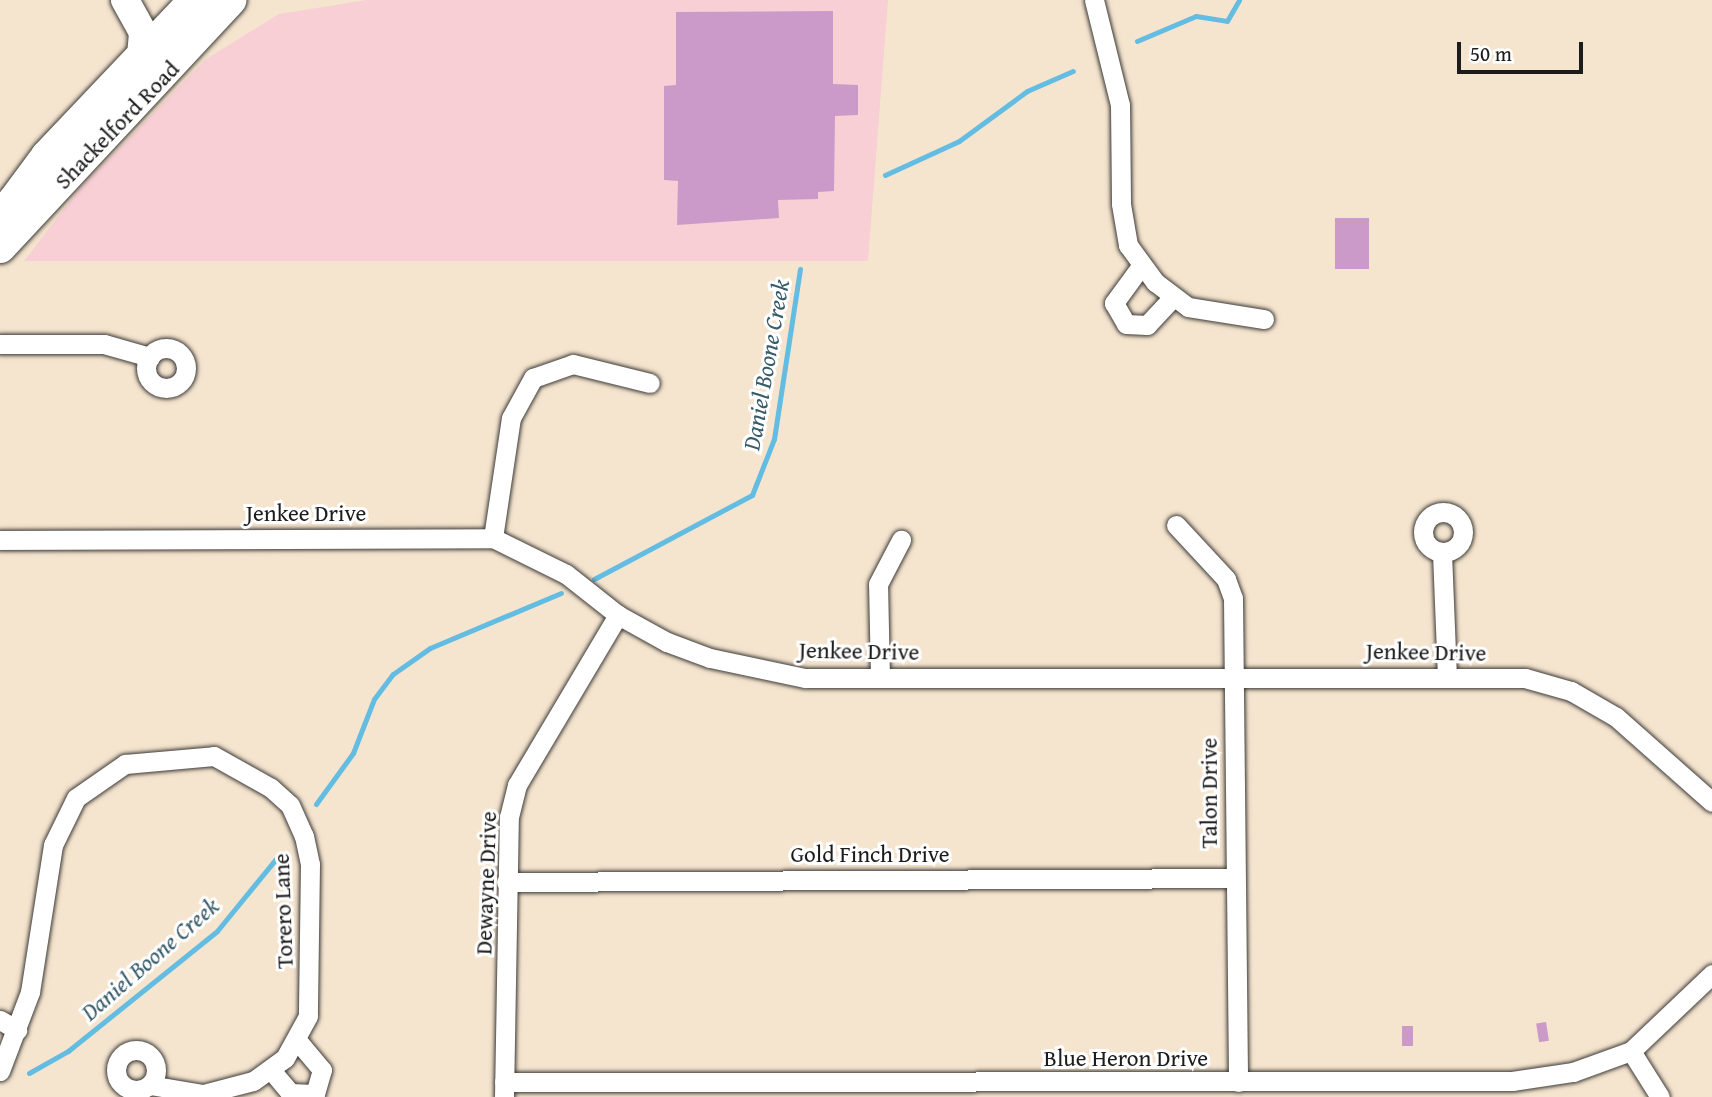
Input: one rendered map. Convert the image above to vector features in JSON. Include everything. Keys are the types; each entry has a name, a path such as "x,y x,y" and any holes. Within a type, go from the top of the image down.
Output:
{"main road":[{"path":"125,0 143,33 141,58"},
{"name":"Shackelford Road","path":"0,246 29,179 195,0"},
{"name":"Shackelford Road","path":"0,246 230,0"}],"street":[{"path":"1094,0 1120,105 1123,229 1141,266 1172,298 1218,316 1264,319"},
{"path":"1141,266 1114,303 1126,324 1147,325 1172,298"},
{"path":"0,344 104,344 150,357"},
{"path":"493,538 511,418 533,378 573,364 650,383"},
{"name":"Talon Drive","path":"1176,525 1226,579 1233,598 1238,1082"},
{"name":"Jenkee Drive","path":"0,540 493,538 566,574 618,615 667,642 753,669 880,677 1234,674 1525,678 1571,691 1615,717 1712,802"},
{"path":"880,677 878,584 901,540"},
{"path":"1442,553 1447,675"},
{"name":"Dewayne Drive","path":"504,1090 506,882 517,785 618,615"},
{"name":"Torero Lane","path":"0,1071 8,1025 30,992 61,822 76,798 125,764 186,754 214,756 246,770 290,805 304,836 310,864 310,995 298,1041 271,1070"},
{"name":"Gold Finch Drive","path":"506,882 1234,878"},
{"name":"Blue Heron Drive","path":"504,1090 1512,1081 1573,1072 1631,1051 1712,974"},
{"path":"150,1085 203,1094 271,1070 290,1093 315,1094 322,1070 298,1041"},
{"path":"1631,1051 1660,1097"}],"shaded area":[{"path":"367,0 888,0 868,261 24,261 81,187 206,59 279,14"}],"building":[{"path":"833,11 833,84 858,85 858,115 835,116 834,191 818,192 818,199 778,200 779,218 677,225 678,181 664,180 664,86 676,85 676,12"},
{"path":"1335,218 1369,218 1369,269 1335,269"},
{"path":"1546,1022 1549,1041 1539,1042 1536,1024"},
{"path":"1402,1026 1413,1026 1413,1046 1402,1046"}],"waterway":[{"name":"Daniel Boone Creek","path":"1137,41 1196,16 1227,21 1239,0"},
{"name":"Daniel Boone Creek","path":"885,175 959,141 1027,91 1073,71"},
{"name":"Daniel Boone Creek","path":"594,579 752,495 774,439 800,269"},
{"name":"Daniel Boone Creek","path":"316,804 353,753 374,699 393,674 430,648 561,593"},
{"name":"Daniel Boone Creek","path":"29,1073 68,1051 217,931 279,855"}]}
